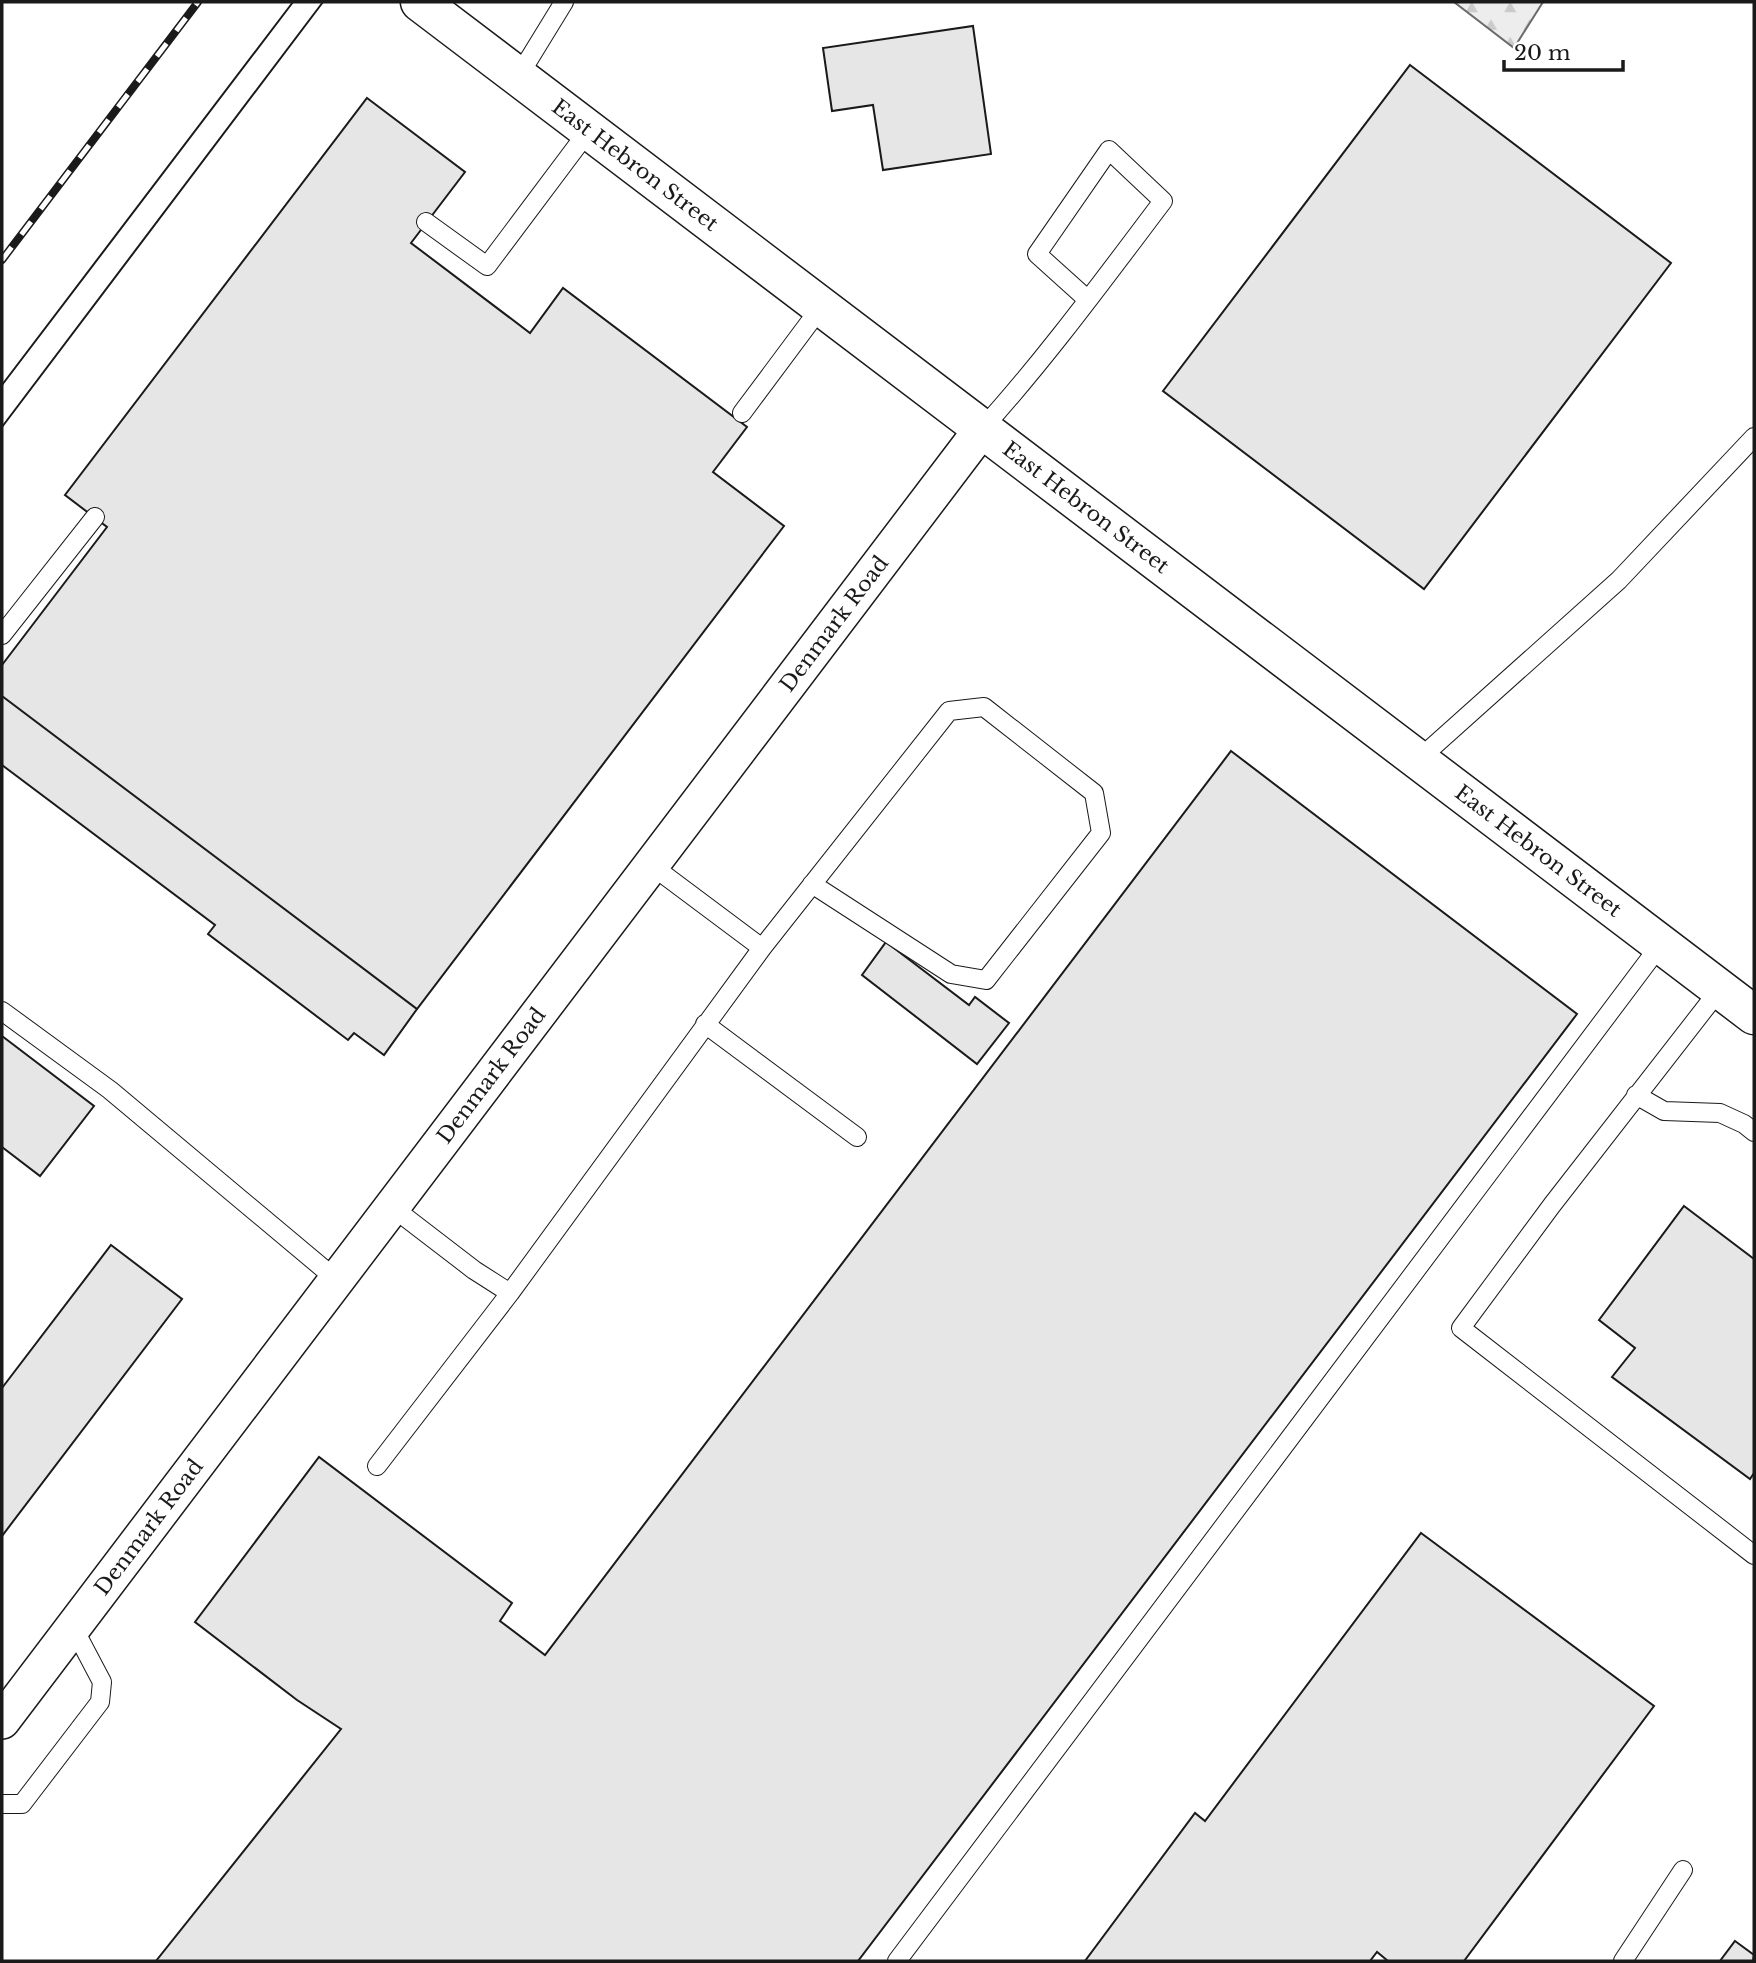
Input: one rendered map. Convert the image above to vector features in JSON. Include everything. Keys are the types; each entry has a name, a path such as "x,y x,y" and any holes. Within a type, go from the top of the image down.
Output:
{"street":[{"name":"East Hebron Street","path":"420,2 1754,1015"},
{"name":"Denmark Road","path":"3,1716 982,429"}],"lane":[{"path":"518,76 564,2"},
{"path":"426,222 487,266 589,130"},
{"path":"982,429 1030,376 1088,300 1163,201 1109,150 1037,254 1088,300"},
{"path":"742,413 821,307"},
{"path":"1418,760 1619,580 1754,437"},
{"path":"2,635 94,517"},
{"path":"377,1466 510,1293 762,948 949,711 984,707 1094,793 1101,832 986,980 951,974 813,884"},
{"path":"652,865 762,948"},
{"path":"897,1961 1661,944"},
{"path":"1720,989 1636,1095 1461,1328 1754,1555"},
{"path":"2,1011 110,1090 337,1280"},
{"path":"705,1024 857,1137"},
{"path":"1636,1095 1664,1111 1720,1113 1744,1124 1754,1132"},
{"path":"391,1207 474,1270 510,1293"},
{"path":"2,1804 22,1804 100,1702 102,1682 73,1627"},
{"path":"1623,1961 1683,1870"}],"green space":[{"path":"1454,2 1543,2 1514,48"}],"building":[{"path":"973,26 991,154 883,170 873,105 832,111 823,48"},
{"path":"1410,65 1671,263 1424,589 1163,391"},
{"path":"367,98 465,172 411,243 530,333 563,288 747,427 713,472 784,526 417,1009 2,696 2,665 107,527 65,495"},
{"path":"2,696 417,1009 384,1055 354,1033 348,1040 208,934 215,925 2,765"},
{"path":"1231,751 1577,1014 858,1961 156,1961 341,1729 297,1700 195,1622 319,1457 512,1603 500,1621 545,1655"},
{"path":"886,942 969,1005 975,997 1009,1023 977,1064 862,975"},
{"path":"2,1036 94,1106 40,1176 2,1147"},
{"path":"1684,1206 1754,1259 1754,1473 1750,1479 1612,1377 1635,1348 1599,1320"},
{"path":"111,1245 182,1299 2,1536 2,1388"},
{"path":"1421,1533 1654,1706 1464,1961 1388,1961 1377,1952 1370,1961 1085,1961 1195,1813 1205,1821"},
{"path":"1735,1941 1754,1955 1753,1961 1720,1961"}],"tram line":[{"path":"2,385 293,2"},
{"path":"2,427 323,2"}],"railway":[{"path":"2,260 198,2"}]}
